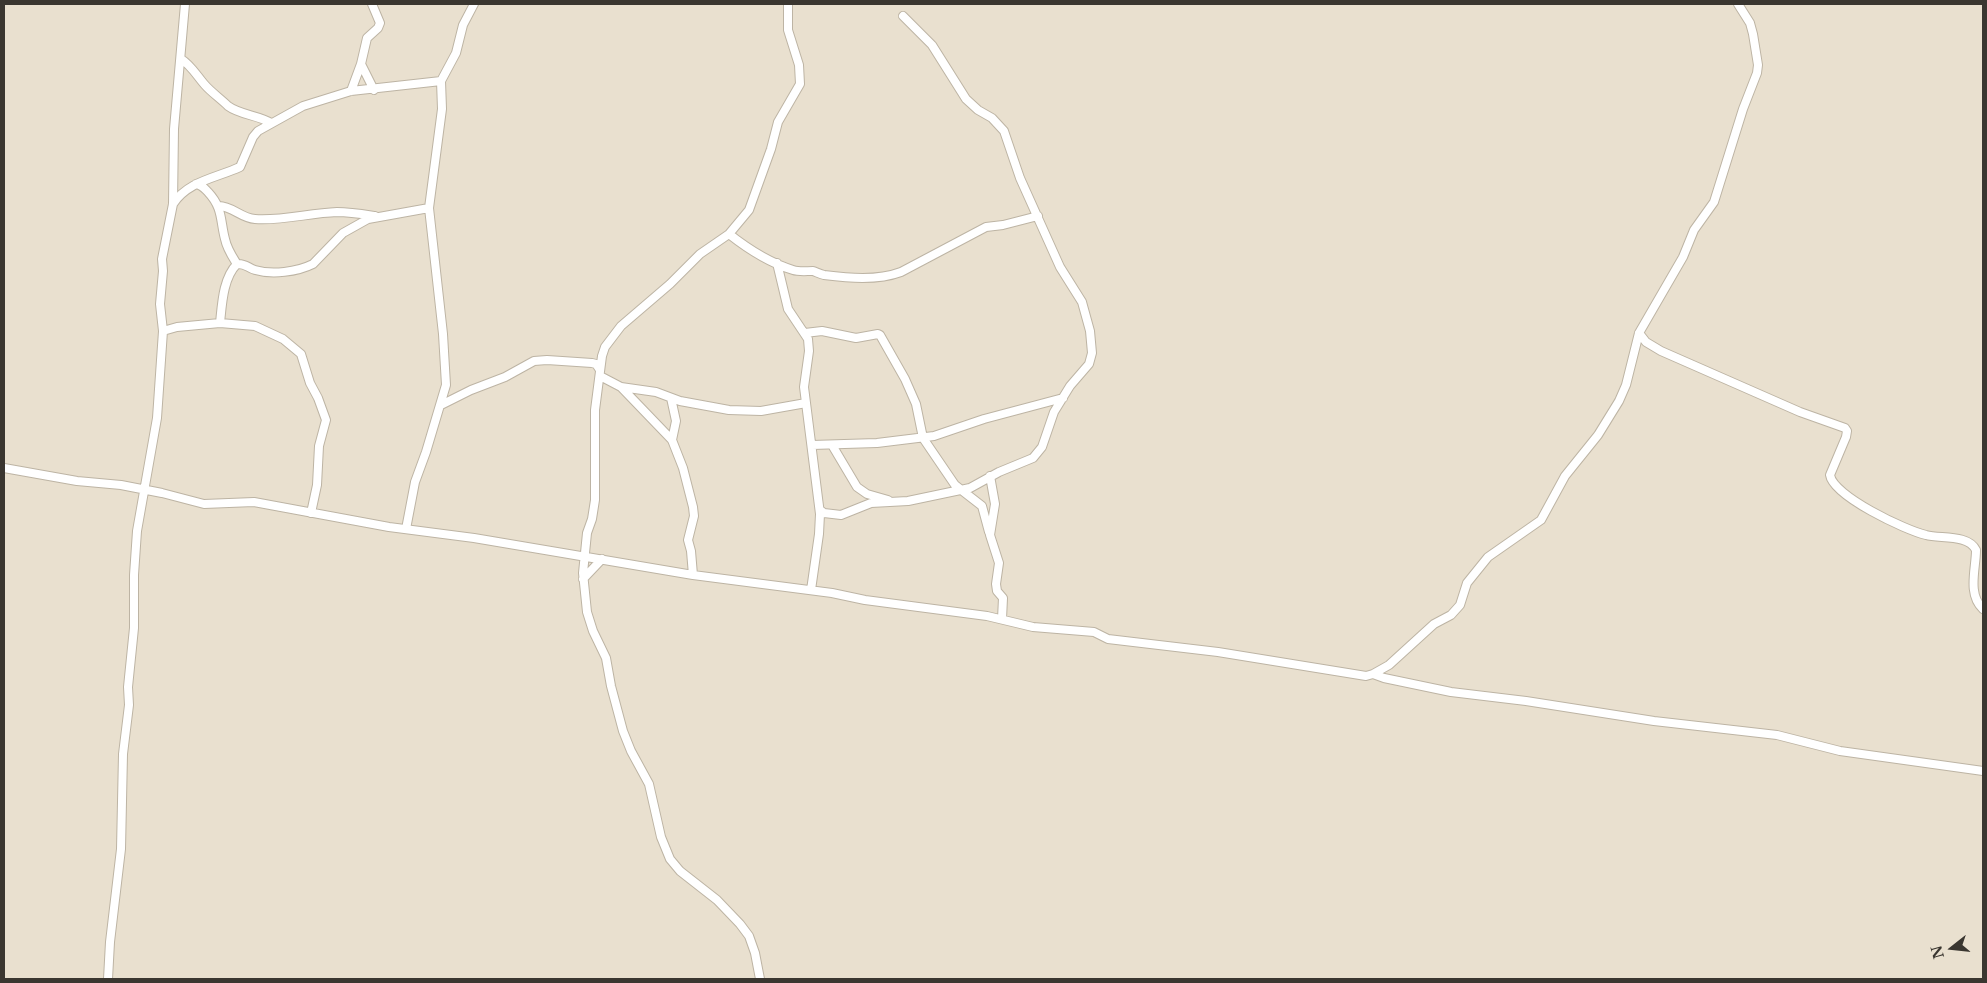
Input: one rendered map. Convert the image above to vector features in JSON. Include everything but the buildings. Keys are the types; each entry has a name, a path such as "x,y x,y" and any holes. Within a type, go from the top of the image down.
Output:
{"street":[{"path":"108,979 110,942 121,849 123,754 129,705 128,687 134,628 134,574 137,531 157,418 163,331 160,304 163,271 162,259 173,204 174,128 185,4"},
{"path":"351,91 362,64 367,38 378,28 380,23 372,4"},
{"path":"406,529 415,482 446,385 428,208 442,109 442,81 456,53 463,25 474,4"},
{"path":"760,979 755,953 749,936 717,900 680,871 670,859 661,838 649,784 631,751 621,724 606,658 593,631 587,612 584,557 587,533 592,519 595,500 595,410 605,347 621,326 670,284 700,254 729,234 753,201 772,149 778,122 800,84 799,65 788,30 788,4"},
{"path":"4,468 77,481 121,485 204,504 250,502 693,575 847,595 865,600 940,609 1033,626 1094,632 1108,639 1218,652 1366,676 1389,665 1434,624 1450,615 1460,605 1467,583 1488,557 1541,520 1565,476 1598,435 1619,401 1626,385 1639,333 1683,257 1694,230 1714,202 1743,108 1757,73 1758,65 1750,23 1738,4"},
{"path":"820,510 824,513 841,515 871,503 908,501 970,488 990,476 1037,455 1054,412 1070,386 1089,364 1092,353 1090,330 1082,302 1060,266 1020,178 1004,131 992,118 978,110 966,99 932,45 903,16"},
{"path":"181,59 186,62 206,86 230,107 271,122"},
{"path":"362,64 374,90"},
{"path":"173,204 184,191 196,184 240,167 255,133 271,122 303,106 351,91 374,90 442,81"},
{"path":"196,184 215,198 219,206 224,239 228,250 237,264"},
{"path":"219,206 224,206 247,218 257,219 303,217 334,212 375,216 428,208"},
{"path":"220,323 225,288 231,271 237,264 243,264 253,270 262,272 282,272 307,267 313,264 344,233 375,216"},
{"path":"729,234 758,254 794,271 867,278 891,276 986,227 1003,225 1038,216"},
{"path":"777,263 788,309 808,339 809,351 804,387 820,510 819,534 811,590"},
{"path":"163,331 177,327 220,323 255,326 263,328 292,345 303,356 310,383 326,420 319,446 317,485 311,513"},
{"path":"805,333 822,331 856,338 880,335 902,373 916,404 923,438 961,490 982,506 995,555 999,563 996,584 997,591 1003,598 1002,619"},
{"path":"1639,333 1646,342 1661,351 1800,412 1845,428 1847,431 1846,437 1830,475 1832,482 1865,507 1892,522 1927,536 1947,538 1972,544 1976,548 1974,592 1977,603 1983,609"},
{"path":"441,404 506,377 534,360 596,364 600,373 621,387 672,440 693,507 694,516 688,540 693,575"},
{"path":"621,387 656,392 671,398 729,410 773,410 806,404"},
{"path":"671,398 676,421 672,440"},
{"path":"812,445 878,443 934,436 984,419 1063,398"},
{"path":"832,445 857,487 867,494 892,502"},
{"path":"990,476 995,504 990,532"},
{"path":"584,579 602,559"},
{"path":"1384,678 1389,665"},
{"path":"1373,674 1451,692 1526,701 1648,720 1782,736 1840,751 1983,770"}]}
